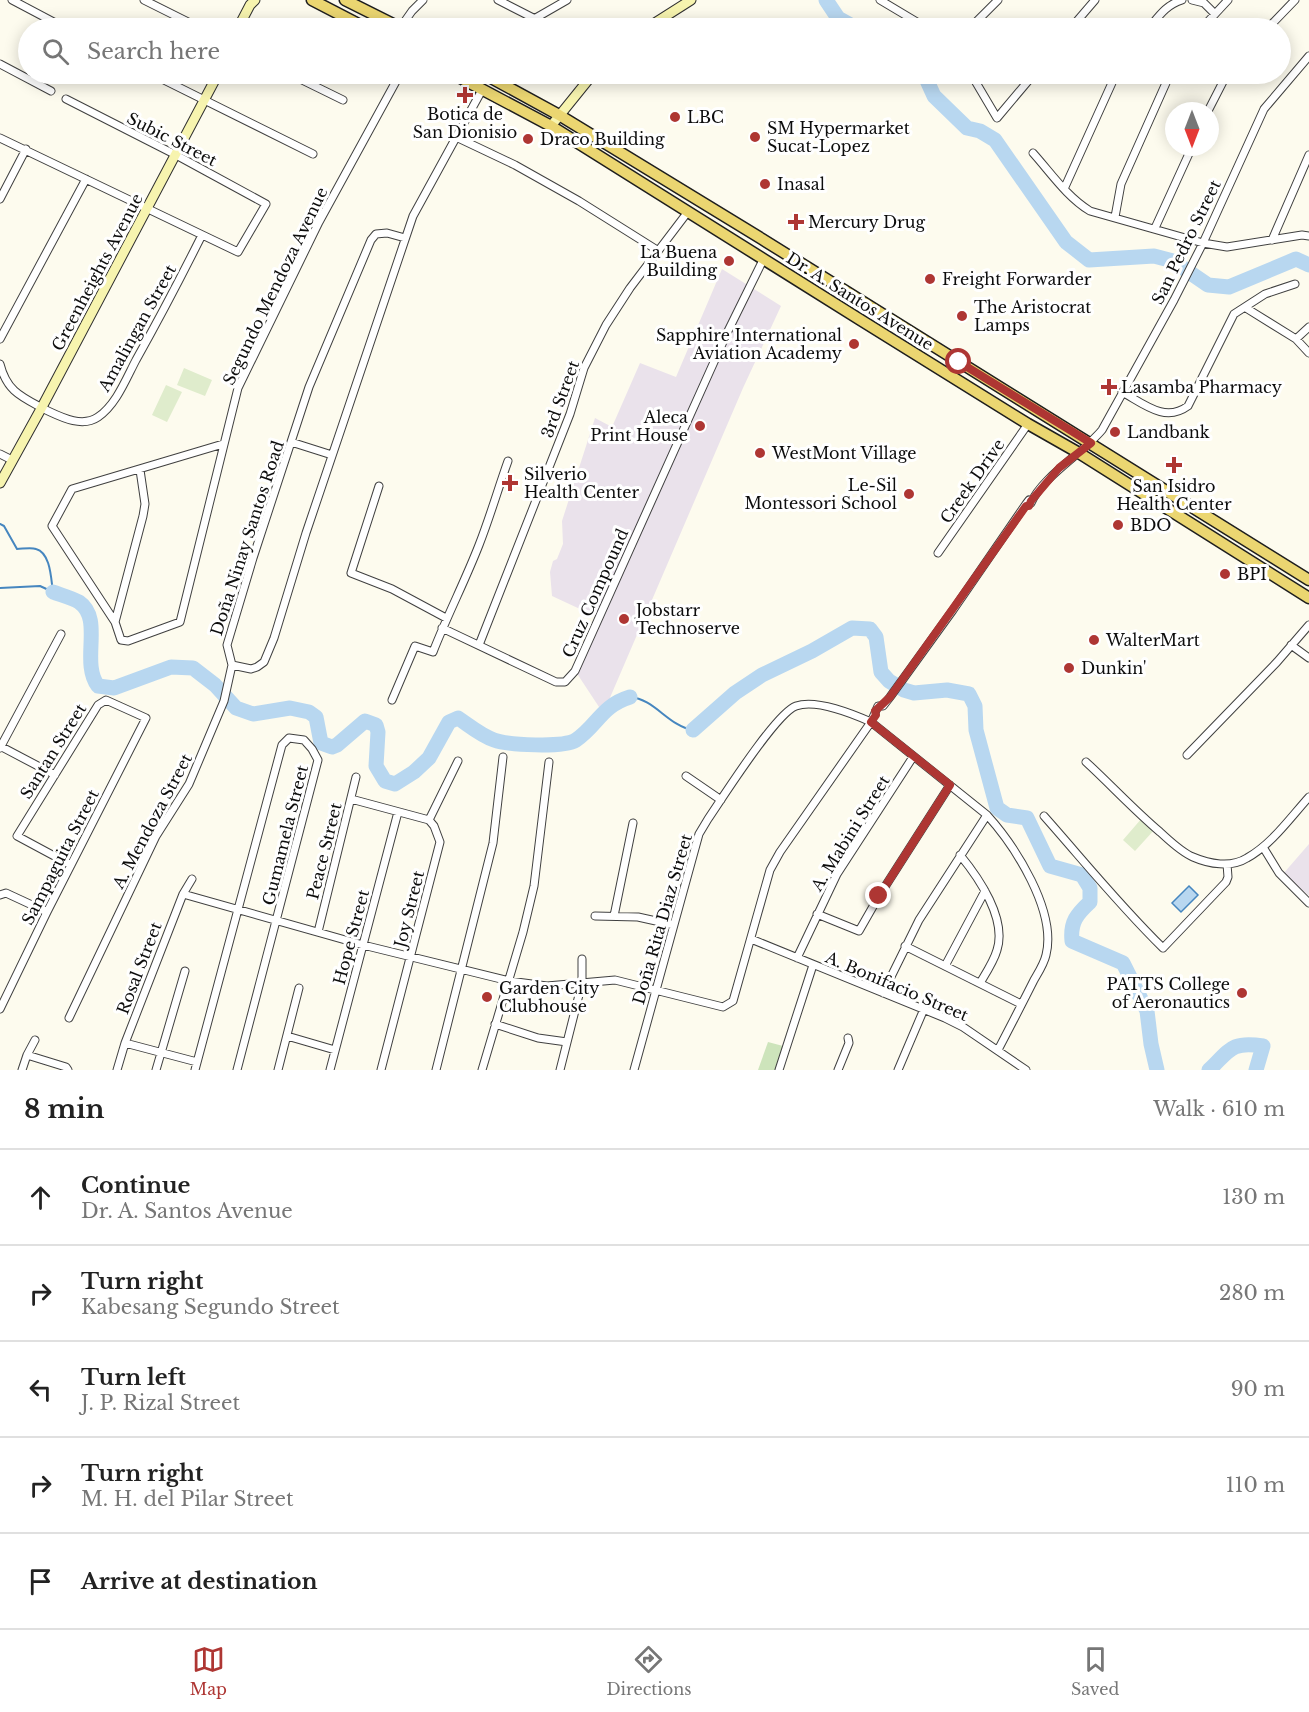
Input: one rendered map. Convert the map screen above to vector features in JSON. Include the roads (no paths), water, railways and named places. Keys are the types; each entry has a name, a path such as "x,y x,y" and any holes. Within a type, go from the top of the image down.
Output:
{"main road":[{"path":"312,0 347,18"},
{"path":"345,0 380,18"},
{"name":"Dr. A. Santos Avenue","path":"471,84 551,126 687,213 1028,424 1079,453 1309,598"},
{"name":"Dr. A. Santos Avenue","path":"502,84 559,115 762,239 1309,580"},
{"path":"754,253 762,239"}],"street":[{"path":"12,0 46,18"},
{"path":"144,0 180,18"},
{"path":"243,18 250,5 256,0"},
{"path":"250,18 256,0"},
{"path":"407,18 423,0"},
{"path":"498,0 532,18"},
{"path":"536,18 567,0"},
{"path":"663,18 691,0"},
{"path":"880,0 892,3 913,18"},
{"path":"980,18 998,0"},
{"path":"1080,18 1095,0"},
{"path":"1157,18 1172,3 1182,0"},
{"path":"1192,0 1204,3 1215,14"},
{"path":"1211,18 1228,0"},
{"path":"1278,18 1295,0"},
{"name":"San Pedro Street","path":"1291,78 1308,58"},
{"path":"0,64 18,74"},
{"path":"36,84 51,92"},
{"path":"172,84 313,154"},
{"name":"Greenheights Avenue","path":"0,483 213,84"},
{"path":"310,84 343,100"},
{"name":"Segundo Mendoza Avenue","path":"115,622 121,640 129,641 180,622 238,388 319,222 395,84"},
{"path":"551,126 585,84"},
{"path":"977,84 997,118 1026,84"},
{"path":"1064,189 1111,84"},
{"path":"1114,217 1121,184 1166,84"},
{"path":"1213,102 1222,84"},
{"name":"San Pedro Street","path":"656,990 723,1007 733,1000 765,884 780,852 876,715 875,711 878,706 883,706 890,697 1029,503 1059,468 1091,443 1102,430 1203,243 1264,109 1286,84"},
{"path":"232,665 250,669 257,668 264,662 274,638 332,455 413,216 482,90"},
{"name":"Subic Street","path":"66,99 176,154 266,204 238,252 202,234"},
{"path":"456,136 515,165 579,201 657,250"},
{"path":"0,138 202,234"},
{"path":"0,199 26,149"},
{"path":"1033,153 1064,189 1090,211 1203,243 1227,247 1309,236"},
{"path":"1155,228 1188,156"},
{"path":"1272,240 1309,156"},
{"path":"0,339 86,179"},
{"name":"3rd Street","path":"479,645 570,414 584,368 606,325 657,250 687,213"},
{"name":"Doña Ninay Santos Road","path":"232,665 227,645 309,387 371,240 376,234 387,233 405,238"},
{"name":"Amalingan Street","path":"0,364 9,385 16,394 69,420 84,422 97,418 114,400 170,300 202,234"},
{"name":"Cruz Compound","path":"442,628 556,682 565,682 575,671 722,344 764,260"},
{"path":"1122,392 1156,411 1168,414 1178,413 1188,406 1234,314 1265,294 1295,284"},
{"path":"1246,308 1296,339 1309,353"},
{"path":"1296,339 1309,327"},
{"name":"Creek Drive","path":"938,553 1028,424"},
{"path":"291,442 332,455"},
{"path":"115,622 52,526 72,489 223,444"},
{"path":"0,454 12,460"},
{"path":"392,700 415,646 433,652 480,543 508,461"},
{"path":"115,622 145,504 140,470"},
{"path":"379,486 351,573 392,589 446,618"},
{"path":"1186,755 1257,684 1309,626"},
{"path":"55,775 0,747 60,634"},
{"path":"1291,645 1309,658"},
{"name":"A. Mendoza Street","path":"69,1018 156,836 189,784 224,698 232,665"},
{"name":"Santan Street","path":"71,865 17,836 98,705 106,700 146,718"},
{"name":"Doña Rita Diaz Street","path":"634,1070 699,834 778,719 796,706 807,704 854,714 871,722 987,815 999,828 1024,865 1042,908 1047,934 1046,956 998,1050"},
{"name":"Sampaguita Street","path":"0,1009 146,718"},
{"name":"Gumamela Street","path":"237,909 282,745 289,738 304,740 318,760 277,920"},
{"path":"436,1070 493,843 502,757"},
{"name":"A. Mabini Street","path":"797,958 837,873 913,757"},
{"path":"351,799 429,820 458,761"},
{"path":"482,1070 523,932 534,886 549,762"},
{"path":"1086,762 1176,847 1192,857 1227,864 1245,860 1263,847 1309,797"},
{"path":"686,776 721,800"},
{"name":"Peace Street","path":"318,932 356,777"},
{"path":"817,914 859,931 950,785"},
{"name":"Hope Street","path":"330,1070 398,812"},
{"path":"883,993 919,920 987,815"},
{"path":"1044,816 1130,916 1163,948 1226,882 1227,864"},
{"name":"Joy Street","path":"381,1070 440,842 429,820"},
{"path":"614,916 633,823"},
{"path":"1263,847 1279,873 1309,903"},
{"path":"960,855 977,876 985,891 1000,932 998,949 980,983"},
{"name":"Rosal Street","path":"117,1070 125,1043 183,894 192,879"},
{"path":"945,966 985,891"},
{"path":"0,895 6,893 47,912"},
{"path":"183,894 363,945 533,986 615,980 656,990"},
{"path":"195,1070 237,909"},
{"path":"595,916 638,917 674,925"},
{"path":"237,1070 277,920"},
{"name":"A. Bonifacio Street","path":"751,939 963,1027 1026,1070"},
{"path":"905,946 1022,1005"},
{"path":"560,1070 582,983 582,959"},
{"path":"779,1070 813,965"},
{"path":"156,1070 185,971"},
{"path":"278,1070 299,988"},
{"path":"898,1070 924,1009"},
{"path":"495,1024 538,1038 567,1042"},
{"path":"287,1036 335,1050"},
{"path":"838,1070 849,1043 848,1038"},
{"path":"22,1070 35,1040"},
{"path":"125,1043 197,1062"},
{"path":"27,1055 66,1066 68,1070"}],"water":[{"path":"1189,886 1198,895 1181,912 1172,903"}],"waterway":[{"path":"826,0 838,18"},
{"path":"929,84 934,96 967,128 980,131 995,140 1066,242 1089,260 1154,256 1173,261 1208,285 1229,287 1296,259 1309,265"},
{"path":"0,524 4,526 17,549 34,548 45,556 53,592"},
{"path":"0,588 40,586 53,592"},
{"path":"53,592 79,602 86,610 90,619 91,665 98,686 114,688 171,667 193,668 215,685 236,708 253,714 290,708 309,712 316,717 321,743 332,747 365,721 376,725 378,732 376,766 385,781 395,784 414,772 429,758 449,722 458,718 480,733 501,742 548,745 569,743 583,734 612,705 630,697"},
{"path":"693,730 735,693 762,675 812,651 852,628 870,629 876,637 881,672 889,681 904,690 914,693 947,690 969,694 975,706 976,730 997,808 1007,815 1027,818 1050,866 1082,875 1090,888 1090,902 1075,919 1072,941 1123,963 1147,1011 1157,1070"},
{"path":"630,697 647,702 684,728 693,730"},
{"path":"1209,1070 1227,1052 1244,1045 1263,1046 1256,1070"}],"place":[{"name":"Botica de San Dionisio","path":"465,95"},
{"name":"LBC","path":"675,117"},
{"name":"SM Hypermarket Sucat-Lopez","path":"755,137"},
{"name":"Draco Building","path":"528,139"},
{"name":"Inasal","path":"765,184"},
{"name":"Mercury Drug","path":"796,222"},
{"name":"La Buena Building","path":"729,261"},
{"name":"Freight Forwarder","path":"930,279"},
{"name":"The Aristocrat Lamps","path":"962,316"},
{"name":"Sapphire International Aviation Academy","path":"854,344"},
{"name":"Lasamba Pharmacy","path":"1109,387"},
{"name":"Aleca Print House","path":"700,426"},
{"name":"Landbank","path":"1115,432"},
{"name":"WestMont Village","path":"760,453"},
{"name":"San Isidro Health Center","path":"1174,465"},
{"name":"Silverio Health Center","path":"510,483"},
{"name":"Le-Sil Montessori School","path":"909,494"},
{"name":"BDO","path":"1118,525"},
{"name":"BPI","path":"1225,574"},
{"name":"Jobstarr Technoserve","path":"624,619"},
{"name":"WalterMart","path":"1094,640"},
{"name":"Dunkin'","path":"1069,668"},
{"name":"PATTS College of Aeronautics","path":"1242,993"},
{"name":"Garden City Clubhouse","path":"487,997"}]}
